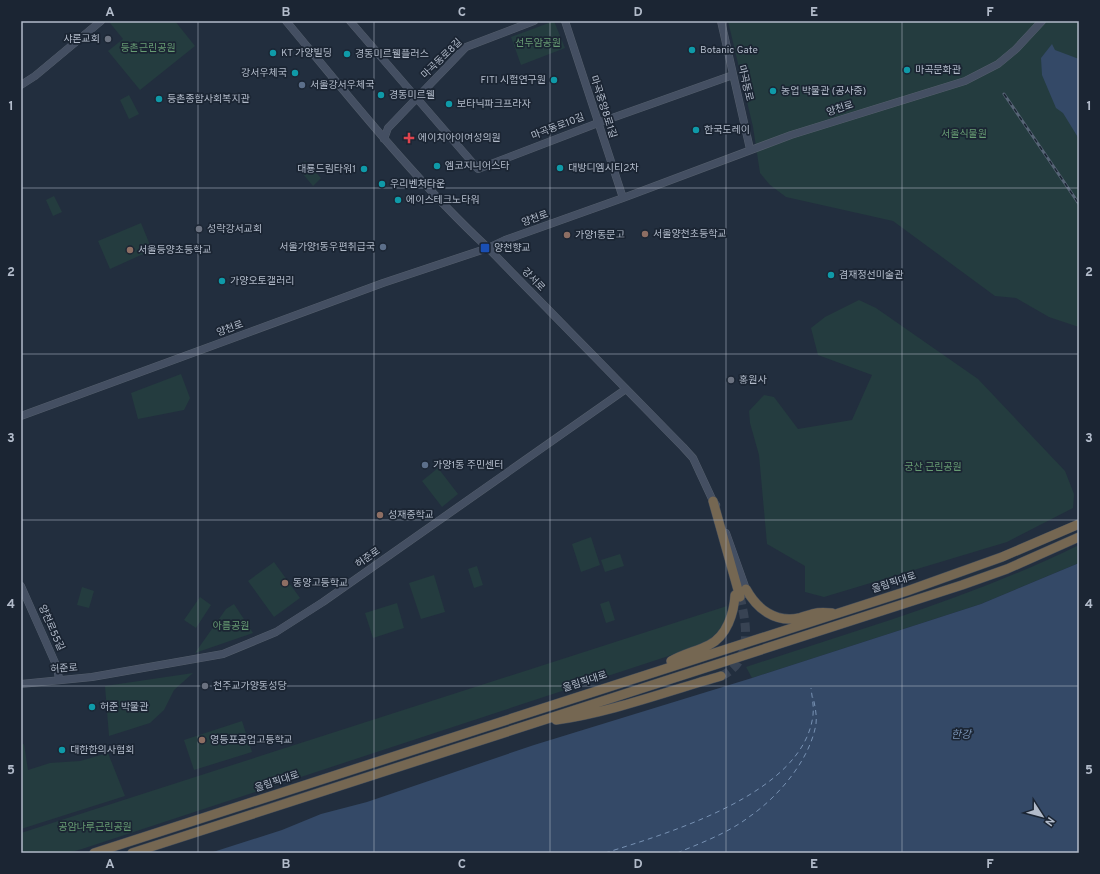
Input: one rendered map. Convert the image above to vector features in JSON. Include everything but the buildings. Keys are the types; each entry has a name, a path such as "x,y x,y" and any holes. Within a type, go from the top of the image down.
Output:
{"highway":[{"path":"654,671 674,659 710,645 726,628 732,614 738,596 713,501"},
{"name":"올림픽대로","path":"94,853 958,574 1079,524"},
{"path":"132,853 962,585 1007,569 1079,537"},
{"path":"746,589 759,608 775,616 783,618 798,618 818,612 835,614"},
{"path":"534,722 571,718 721,676"}],"main road":[{"path":"21,85 35,76 101,21"},
{"name":"강서로","path":"286,21 384,139 462,224 488,248 693,458 716,505 746,589"},
{"path":"350,21 416,99"},
{"name":"마곡동로8길","path":"384,139 388,128 466,47 534,21"},
{"name":"마곡중앙8로1길","path":"565,21 623,198"},
{"name":"마곡동로","path":"721,21 750,150"},
{"name":"양천로","path":"21,416 383,283 488,248 538,228 791,135 965,81 998,64 1016,49 1042,21"},
{"name":"마곡동로10길","path":"416,99 478,169 598,123 733,75"},
{"name":"허준로","path":"21,684 59,679 92,677 219,655 276,632 323,602 626,389"},
{"name":"양천로55길","path":"21,586 57,667 59,679"},
{"path":"738,596 737,598 743,599 746,589"}],"green space":[{"name":"등촌근린공원","path":"112,21 175,21 195,46 140,90 108,51 123,39 110,23"},
{"name":"선두암공원","path":"554,21 565,48 521,65 511,37"},
{"name":"서울식물원","path":"728,21 1079,21 1079,327 1049,317 1016,298 995,296 893,221 786,197 770,185 760,173 753,127"},
{"path":"129,95 139,114 129,119 120,100"},
{"path":"305,161 321,178 313,186 297,167"},
{"path":"54,196 62,212 53,216 46,200"},
{"path":"141,223 152,250 110,269 98,241"},
{"name":"궁산 근린공원","path":"859,300 876,308 978,379 1065,471 1074,494 1073,508 1007,542 824,597 805,592 805,566 767,544 759,455 750,423 749,411 764,395 774,397 798,429 852,420 872,375 818,355 811,328 825,317"},
{"path":"181,374 190,398 184,410 138,419 131,393"},
{"path":"438,468 458,494 442,507 422,481"},
{"path":"591,537 600,565 581,572 572,544"},
{"path":"1079,545 1079,563 981,604 752,678 746,667 957,597 1039,564"},
{"path":"620,554 624,566 605,572 601,560"},
{"path":"274,562 300,598 274,617 248,581"},
{"path":"477,566 483,585 474,588 468,569"},
{"path":"434,575 445,612 421,619 409,583"},
{"path":"82,587 94,591 89,608 77,605"},
{"path":"200,597 211,605 196,628 184,620"},
{"path":"609,601 615,620 606,623 600,604"},
{"path":"397,603 404,628 373,638 365,613"},
{"name":"아름공원","path":"234,604 253,633 195,653 226,609"},
{"name":"공암나루근린공원","path":"727,606 727,612 720,628 712,638 702,645 82,849 68,853 21,853 21,833"},
{"path":"193,673 174,690 164,710 150,723 109,736 105,686"},
{"path":"242,721 252,752 194,770 184,740"},
{"path":"24,744 28,770 50,763 80,761 108,753 125,796 21,829 21,745"}],"water":[{"path":"1052,44 1055,50 1079,59 1079,139 1063,113 1056,108 1042,75 1041,58"},
{"name":"한강","path":"1079,563 1079,853 210,853 282,830 321,814 367,802 534,745 752,678 981,604"}],"ferry route":[{"path":"605,853 663,834 696,821 729,806 760,788 786,767 804,743 813,715 811,688"},
{"path":"677,853 714,837 741,823 760,809 781,788 800,764 813,738 816,724 816,710 813,697"}],"tunnel":[{"path":"721,676 731,670 738,662 743,652 746,631 740,597"}],"railway":[{"path":"1004,94 1079,204"}],"place":[{"name":"샤론교회","path":"108,39"},
{"name":"Botanic Gate","path":"692,50"},
{"name":"KT 가양빌딩","path":"273,53"},
{"name":"경동미르웰플러스","path":"347,54"},
{"name":"마곡문화관","path":"907,70"},
{"name":"강서우체국","path":"295,73"},
{"name":"FITI 시험연구원","path":"554,80"},
{"name":"서울강서우체국","path":"302,85"},
{"name":"농업 박물관 (공사중)","path":"773,91"},
{"name":"경동미르웰","path":"381,95"},
{"name":"등촌종합사회복지관","path":"159,99"},
{"name":"보타닉파크프라자","path":"449,104"},
{"name":"한국도레이","path":"696,130"},
{"name":"에이치아이여성의원","path":"409,138"},
{"name":"엠코지니어스타","path":"437,166"},
{"name":"대방디엠시티2차","path":"560,168"},
{"name":"대룡드림타워1","path":"364,169"},
{"name":"우리벤처타운","path":"382,184"},
{"name":"에이스테크노타워","path":"398,200"},
{"name":"성락강서교회","path":"199,229"},
{"name":"서울양천초등학교","path":"645,234"},
{"name":"가양1동문고","path":"567,235"},
{"name":"서울가양1동우편취급국","path":"383,247"},
{"name":"양천향교","path":"485,248"},
{"name":"서울등양초등학교","path":"130,250"},
{"name":"겸재정선미술관","path":"831,275"},
{"name":"가양오토갤러리","path":"222,281"},
{"name":"홍원사","path":"731,380"},
{"name":"가양1동 주민센터","path":"425,465"},
{"name":"성재중학교","path":"380,515"},
{"name":"동양고등학교","path":"285,583"},
{"name":"천주교가양동성당","path":"205,686"},
{"name":"허준 박물관","path":"92,707"},
{"name":"영등포공업고등학교","path":"202,740"},
{"name":"대한한의사협회","path":"62,750"}]}
